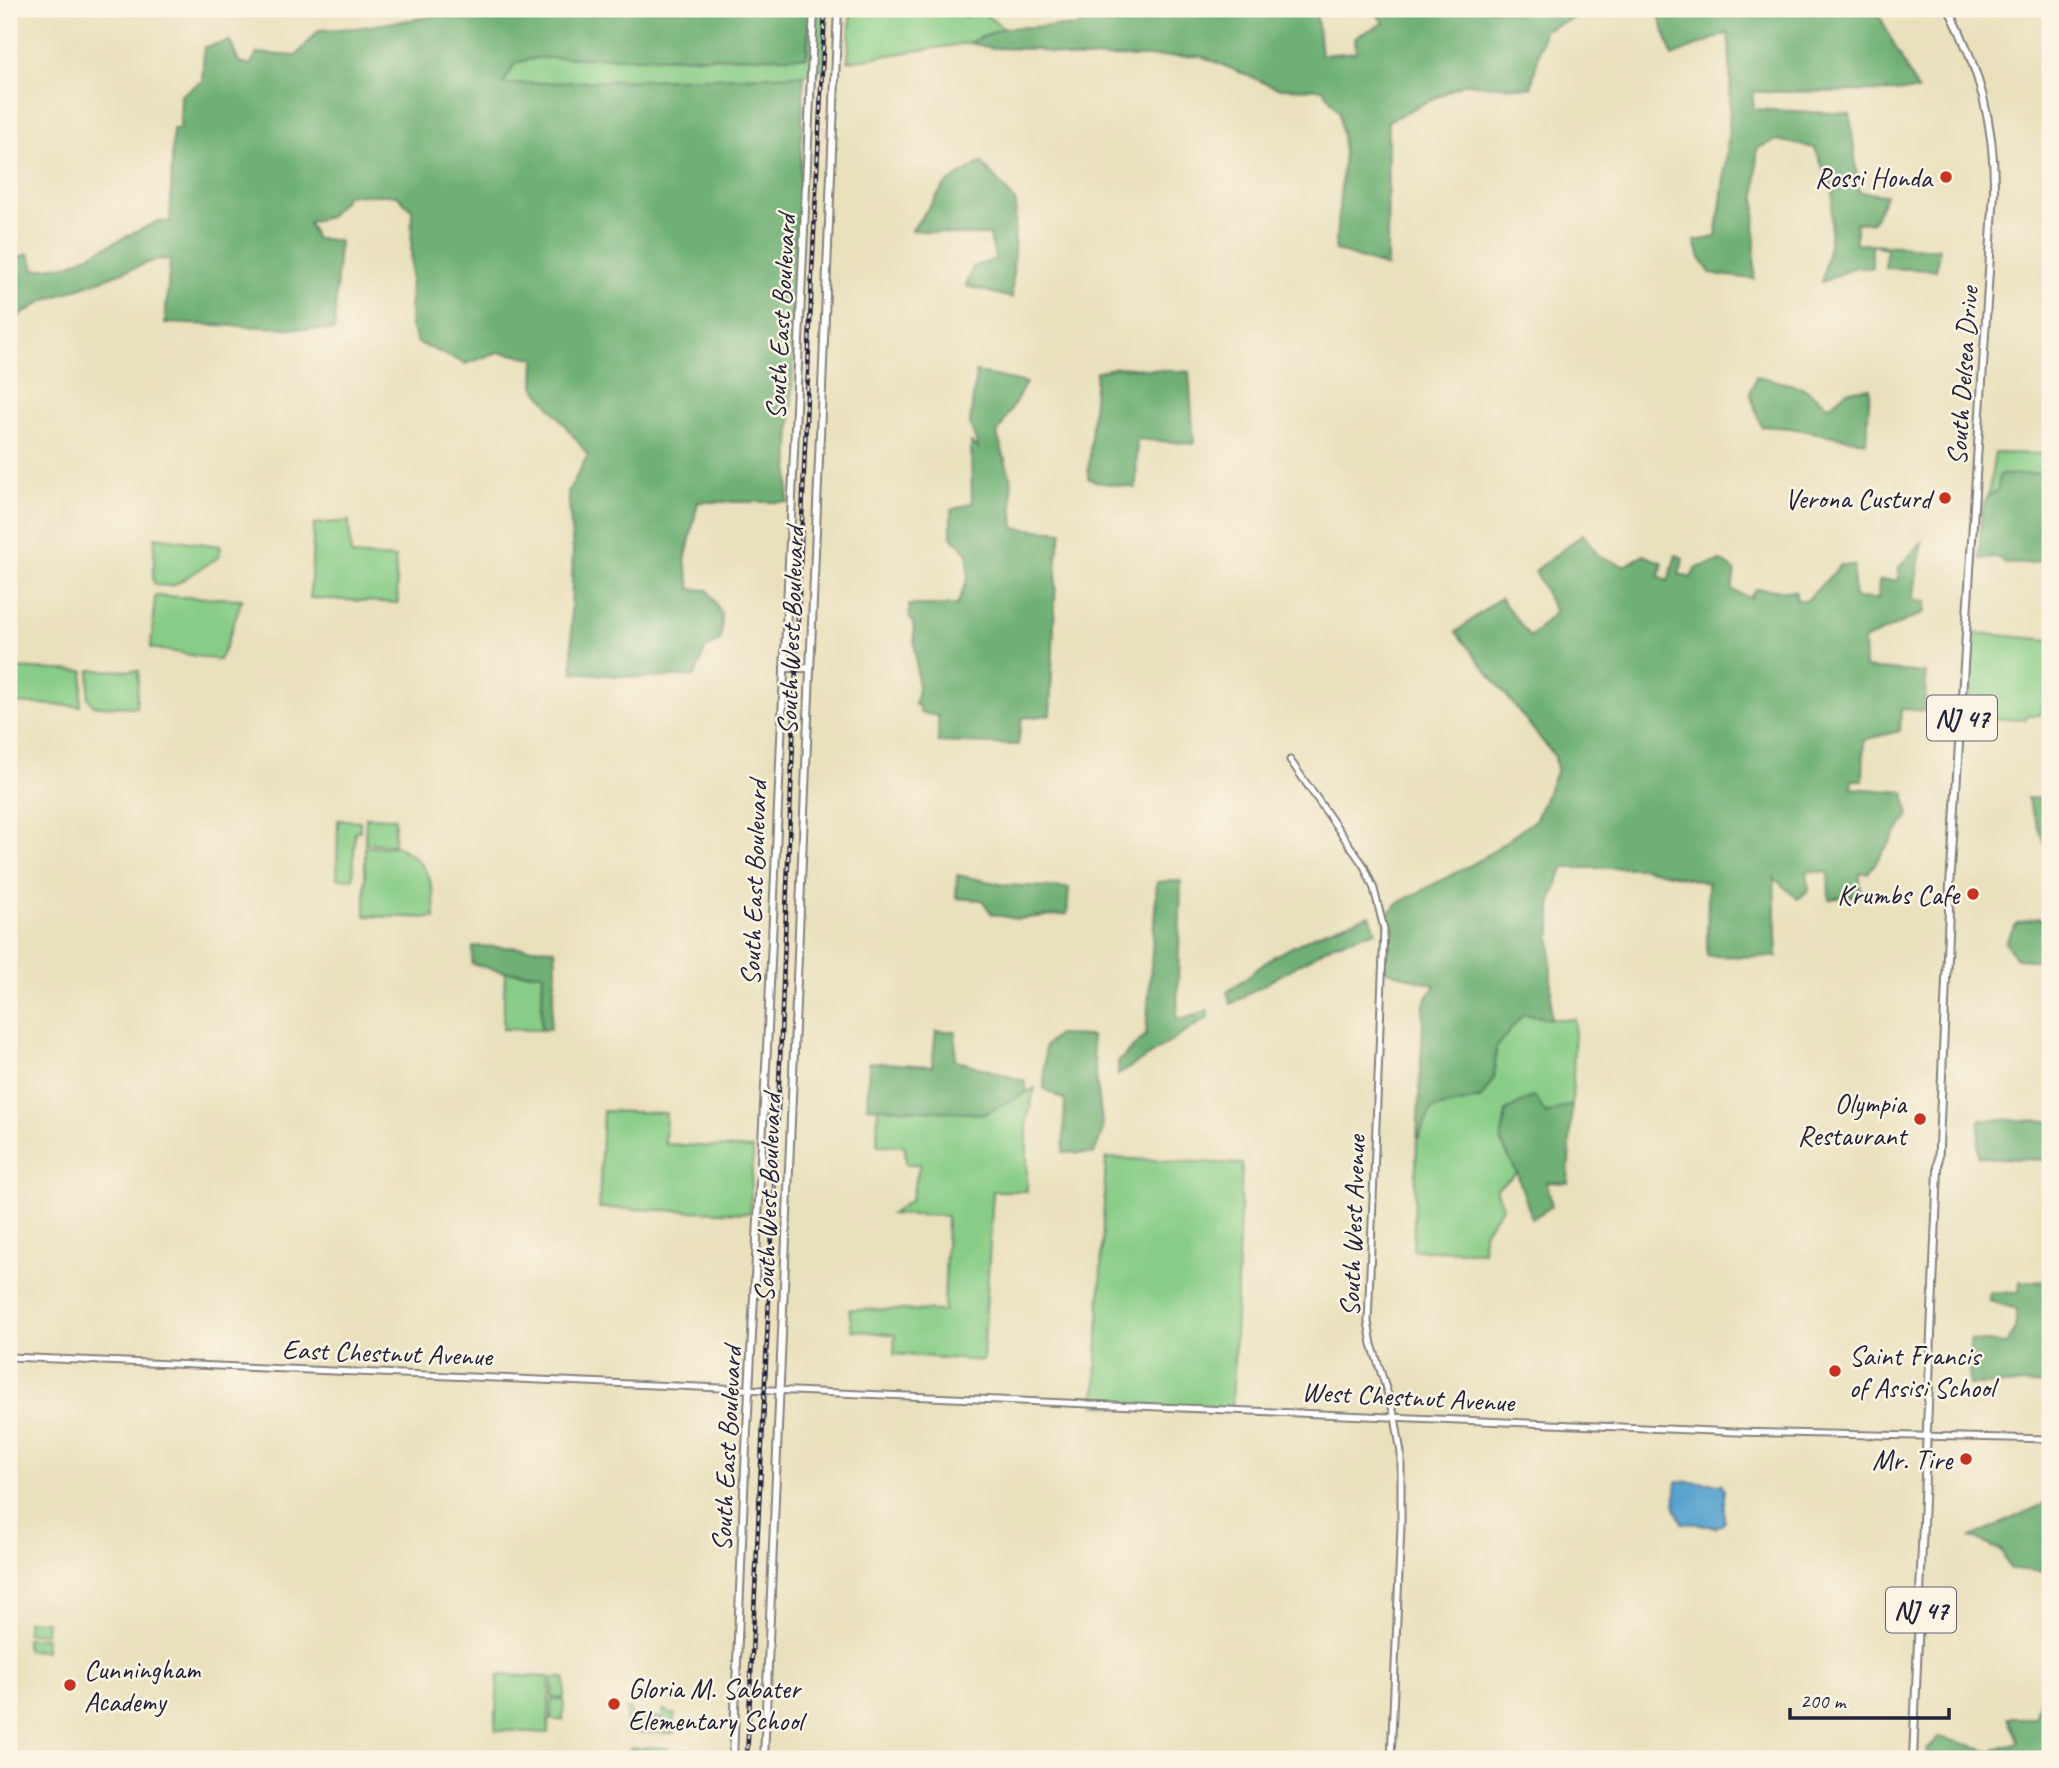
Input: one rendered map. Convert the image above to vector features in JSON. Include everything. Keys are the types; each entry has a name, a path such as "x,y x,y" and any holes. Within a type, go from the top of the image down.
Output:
{"main road":[{"name":"South East Boulevard","path":"733,1759 814,9"},
{"name":"South West Boulevard","path":"764,1759 838,9"},
{"name":"South Delsea Drive","path":"1913,1759 1950,886 1994,181 1990,125 1983,93 1969,51 1949,9"},
{"path":"784,668 809,668"}],"street":[{"name":"South West Avenue","path":"1290,760 1364,866 1374,889 1384,929 1368,1322 1372,1344 1395,1417 1402,1476 1391,1759"},
{"name":"East Chestnut Avenue","path":"9,1357 764,1390"},
{"name":"West Chestnut Avenue","path":"764,1390 1822,1435 2050,1439"}],"green space":[{"path":"473,9 810,9 807,57 536,58 515,63 503,84 804,75 788,502 698,502 685,561 691,589 708,590 722,615 721,639 705,650 695,676 643,678 573,672 573,550 568,492 588,455 534,386 535,358 498,352 466,364 418,343 410,324 412,210 397,195 348,195 329,217 309,222 315,238 339,241 334,330 165,323 170,260 158,259 44,301 9,322 9,286 14,286 15,258 29,254 35,270 71,264 158,221 170,222 173,129 180,129 181,95 202,81 204,47 230,41 239,63 250,65 257,53 296,56 319,30 355,28"},
{"path":"810,9 827,9 824,68 804,75 503,85 515,63 536,58 807,57"},
{"path":"851,9 962,9 965,17 982,12 1003,28 969,43 848,61"},
{"path":"1092,9 1316,9 1321,55 1356,52 1355,37 1384,23 1372,9 1597,9 1544,30 1531,88 1463,84 1388,121 1387,267 1335,250 1344,153 1339,112 1323,89 1277,88 1201,56 1071,58 1037,49 992,48 969,43 1003,28 1077,27"},
{"path":"1657,9 1876,9 1918,91 1752,92 1754,109 1850,114 1859,192 1886,195 1873,222 1856,223 1856,243 1939,249 1936,270 1885,268 1886,248 1872,245 1872,268 1855,267 1822,282 1830,239 1833,192 1815,148 1777,140 1757,148 1754,279 1711,274 1700,258 1695,241 1716,237 1730,110 1728,33 1672,56"},
{"path":"981,162 1016,202 1012,298 966,286 973,267 995,259 990,235 912,230 945,185"},
{"path":"1118,367 1189,372 1194,444 1137,439 1136,488 1088,478 1096,372"},
{"path":"976,372 1026,383 997,434 1011,479 1014,528 1062,532 1057,556 1050,715 1022,718 1018,745 938,742 938,716 920,713 919,706 915,705 918,688 913,621 910,620 909,605 957,605 968,578 968,553 951,536 951,510 972,503 971,443 978,448 970,424"},
{"path":"1756,376 1802,387 1829,406 1847,391 1870,388 1866,442 1790,428 1761,426 1750,393"},
{"path":"1995,453 2050,454 2050,471 1988,496"},
{"path":"2050,471 2050,570 2046,558 2031,563 2005,564 2000,558 1979,559 1982,507 1988,496 1998,490 1999,475"},
{"path":"349,521 351,555 395,558 398,603 310,598 314,524"},
{"path":"1583,534 1599,556 1624,566 1644,555 1663,563 1659,577 1668,581 1676,555 1684,558 1679,574 1691,578 1695,568 1721,561 1735,570 1732,590 1750,598 1755,589 1795,591 1797,600 1807,600 1841,565 1854,565 1854,598 1878,599 1879,580 1898,580 1899,567 1922,542 1913,600 1926,601 1925,612 1864,640 1865,668 1926,673 1925,711 1901,709 1900,731 1864,740 1863,780 1852,780 1851,788 1904,792 1909,815 1868,873 1860,873 1860,895 1829,899 1828,872 1807,871 1809,890 1798,899 1774,878 1777,957 1707,956 1708,883 1643,868 1563,868 1551,902 1551,1019 1523,1014 1496,1048 1494,1078 1481,1098 1432,1109 1417,1140 1424,1003 1435,985 1384,970 1386,915 1398,903 1482,859 1536,819 1557,770 1555,757 1456,632 1500,598 1530,637 1555,612 1535,571"},
{"path":"155,537 221,546 219,557 173,586 156,585 153,581"},
{"path":"155,596 242,599 219,660 151,648"},
{"path":"1974,633 2050,640 2050,707 2041,707 2040,715 2027,715 2026,720 1967,717"},
{"path":"9,668 84,671 80,706 9,703"},
{"path":"90,670 139,671 136,707 94,706 88,698"},
{"path":"2027,798 2050,799 2050,856 2049,856"},
{"path":"366,817 395,818 394,844 365,843"},
{"path":"338,820 360,821 360,831 355,831 353,879 337,878"},
{"path":"396,846 416,859 428,875 435,918 365,916 365,847"},
{"path":"957,875 1005,885 1069,888 1067,914 1017,919 992,914 982,900 956,898"},
{"path":"1181,881 1177,1018 1187,1018 1208,1010 1208,1018 1118,1075 1118,1062 1146,1035 1157,882"},
{"path":"1370,915 1376,931 1334,944 1231,1004 1227,992 1274,956 1324,931"},
{"path":"2039,918 2050,923 2050,961 2016,959 2005,942 2017,923"},
{"path":"473,946 555,949 556,971 550,1030 541,1030 543,973 505,972 472,964"},
{"path":"505,972 543,973 541,1030 503,1029"},
{"path":"1523,1014 1551,1019 1575,1019 1572,1104 1546,1115 1501,1142 1517,1173 1496,1189 1503,1206 1484,1232 1483,1251 1413,1250 1417,1140 1432,1109 1481,1098 1494,1078 1496,1048"},
{"path":"936,1031 956,1031 955,1060 1025,1081 1027,1092 985,1114 867,1107 869,1062 932,1066"},
{"path":"1058,1035 1091,1036 1103,1130 1094,1154 1063,1152 1065,1100 1044,1089 1045,1046"},
{"path":"1035,1088 1027,1119 1027,1191 993,1191 983,1361 894,1354 895,1335 852,1330 849,1309 944,1311 947,1216 891,1214 911,1200 920,1164 906,1164 905,1146 877,1145 878,1107 985,1114"},
{"path":"1534,1096 1546,1114 1572,1104 1568,1183 1547,1182 1552,1206 1532,1219 1517,1173 1501,1142 1506,1111"},
{"path":"603,1111 666,1113 665,1144 753,1149 750,1213 599,1208"},
{"path":"1980,1119 2050,1121 2050,1160 1978,1157"},
{"path":"1106,1158 1242,1164 1232,1411 1095,1405"},
{"path":"2020,1281 2050,1282 2049,1384 1969,1385 1970,1340 2006,1344 2015,1330 2017,1309 1989,1301 1989,1292 2019,1293"},
{"path":"2050,1501 2050,1572 2010,1569 2002,1551 1971,1537"},
{"path":"27,1621 47,1621 46,1634 27,1633"},
{"path":"26,1638 46,1638 45,1651 26,1650"},
{"path":"498,1675 550,1677 548,1733 495,1730"},
{"path":"553,1678 565,1678 564,1698 552,1698"},
{"path":"2050,1682 2050,1759 1927,1755 1927,1750 1940,1737 1992,1751 2019,1742 2008,1718 2036,1718 2042,1688"},
{"path":"552,1699 564,1700 563,1720 551,1720"},
{"path":"627,1709 631,1709 632,1717 662,1718 663,1710 668,1711 668,1714 675,1714 674,1733 626,1732"},
{"path":"630,1748 668,1748 667,1759 630,1759"}],"water":[{"path":"1677,1481 1722,1484 1724,1523 1716,1528 1682,1523 1675,1507"}],"railway":[{"path":"747,1759 825,9"}],"place":[{"name":"Rossi Honda","path":"1946,177"},
{"name":"Verona Custurd","path":"1945,498"},
{"name":"Krumbs Cafe","path":"1973,894"},
{"name":"Olympia Restaurant","path":"1920,1119"},
{"name":"Saint Francis of Assisi School","path":"1835,1371"},
{"name":"Mr. Tire","path":"1966,1459"},
{"name":"Cunningham Academy","path":"70,1685"},
{"name":"Gloria M. Sabater Elementary School","path":"614,1704"}]}
